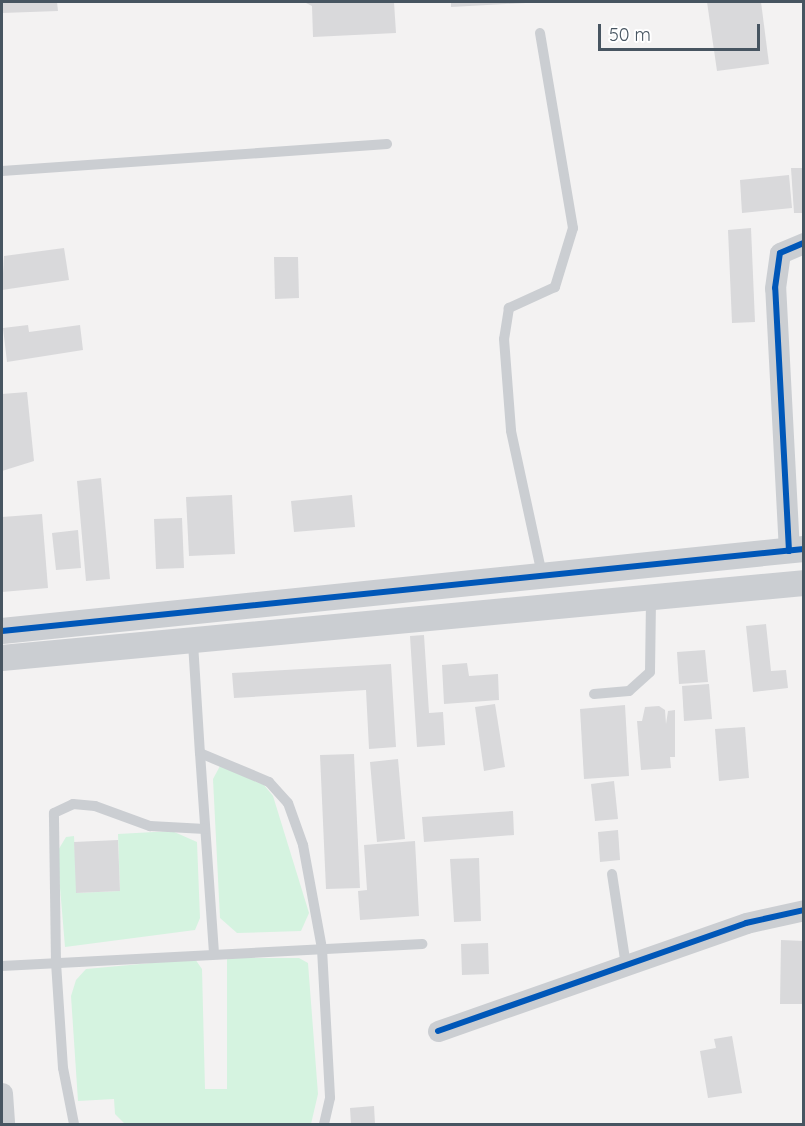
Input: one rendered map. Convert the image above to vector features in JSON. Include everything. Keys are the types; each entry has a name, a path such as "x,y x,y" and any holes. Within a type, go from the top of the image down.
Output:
{"street":[{"path":"2,631 542,574 796,550 775,288 780,254 804,243"},
{"path":"2,658 193,643 804,584"},
{"path":"438,1031 746,923 804,910"},
{"path":"2,1093 4,1125"}],"lane":[{"path":"540,33 573,228 555,287 509,308 504,339 511,431 542,574"},
{"path":"2,171 387,144"},
{"path":"594,694 629,691 650,672 651,598"},
{"path":"193,643 214,953"},
{"path":"200,753 240,765 269,782 288,803 303,845 322,949 330,1098 324,1125"},
{"path":"74,1125 63,1068 56,963 54,813 73,804 95,806 150,825 205,829"},
{"path":"612,874 626,965"},
{"path":"2,966 214,953 422,944"}],"green space":[{"path":"220,766 264,785 273,796 309,913 301,931 237,933 220,918 213,779"},
{"path":"172,831 197,842 200,918 195,930 65,947 57,852 66,837 74,836 77,893 120,891 118,834"},
{"path":"227,958 299,958 308,963 318,1094 311,1124 125,1124 115,1114 114,1099 78,1101 71,996 76,980 86,969 195,959 202,969 205,1089 227,1089"}],"building":[{"path":"2,2 57,2 58,11 2,13"},
{"path":"304,2 394,2 396,33 313,37 312,6"},
{"path":"451,2 526,2 526,3 451,7"},
{"path":"707,2 761,2 769,64 717,71"},
{"path":"791,168 804,168 804,213 794,213"},
{"path":"789,175 792,208 742,213 740,180"},
{"path":"751,228 755,322 732,323 728,230"},
{"path":"64,248 69,280 2,290 4,256"},
{"path":"274,257 298,257 299,298 275,299"},
{"path":"28,325 29,332 80,325 83,350 7,362 3,328"},
{"path":"27,392 34,461 2,471 2,394"},
{"path":"101,478 110,579 86,581 77,481"},
{"path":"232,495 235,554 189,556 186,497"},
{"path":"352,495 355,527 294,532 291,501"},
{"path":"42,514 48,588 2,592 2,517"},
{"path":"182,518 184,568 156,569 154,519"},
{"path":"78,530 81,568 56,570 52,533"},
{"path":"766,624 771,671 786,670 788,688 753,692 746,626"},
{"path":"424,635 429,713 443,712 445,745 417,747 410,636"},
{"path":"705,650 708,682 679,684 677,652"},
{"path":"467,663 469,676 498,674 499,700 444,704 442,665"},
{"path":"391,664 396,747 369,749 366,690 234,698 232,673"},
{"path":"709,684 712,719 684,721 682,686"},
{"path":"495,704 505,767 484,771 475,707"},
{"path":"625,705 629,776 584,779 580,709"},
{"path":"659,706 665,710 666,724 668,711 675,710 675,757 670,757 671,768 641,770 637,721 642,721 645,707"},
{"path":"745,727 749,778 719,781 715,729"},
{"path":"354,754 360,888 326,889 320,755"},
{"path":"398,759 405,839 377,842 370,762"},
{"path":"614,781 618,819 595,821 591,784"},
{"path":"513,811 514,835 424,842 422,817"},
{"path":"618,830 620,860 600,862 598,832"},
{"path":"118,840 120,891 76,893 74,842"},
{"path":"415,841 419,916 360,920 358,891 367,890 364,845"},
{"path":"479,858 481,921 454,922 450,859"},
{"path":"781,940 804,941 804,1004 780,1004"},
{"path":"488,943 489,974 462,975 461,944"},
{"path":"732,1036 742,1093 708,1098 700,1051 716,1048 714,1039"},
{"path":"374,1106 375,1124 351,1124 350,1108"}],"cycle path":[{"path":"789,551 775,288 780,253 804,243"},
{"path":"2,631 804,549"},
{"path":"438,1031 746,923 804,910"}]}
